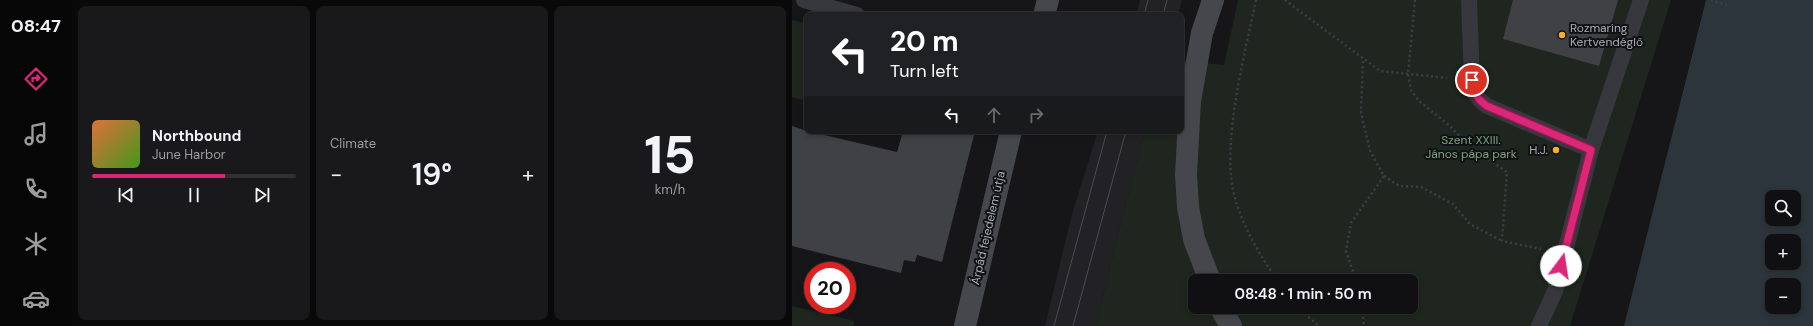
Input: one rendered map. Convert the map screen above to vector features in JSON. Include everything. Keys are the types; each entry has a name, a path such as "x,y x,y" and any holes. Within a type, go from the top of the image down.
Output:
{"main road":[{"path":"1045,12 1048,0"},
{"path":"1207,274 1194,240 1188,207 1186,175 1190,101 1202,33 1213,0"},
{"name":"Árpád fejedelem útja","path":"965,326 1011,134"},
{"path":"1224,314 1231,326"}],"lane":[{"path":"804,0 846,12"},
{"path":"1469,0 1472,80 1477,98 1487,106 1591,150"},
{"path":"1539,326 1555,291 1591,150 1641,0"}],"path":[{"path":"1256,0 1234,117 1230,173 1235,198 1245,224 1273,274"},
{"path":"1286,0 1363,60 1380,71 1472,80"},
{"path":"1414,0 1408,74 1411,90 1419,101 1450,126 1465,142 1507,172 1502,241"},
{"path":"1711,0 1729,6"},
{"path":"1363,60 1361,112 1370,151 1384,176 1399,186 1422,187 1453,204 1470,224 1502,241 1565,254"},
{"path":"1354,274 1346,251 1351,223 1384,176"},
{"path":"1305,314 1319,326"},
{"path":"1363,314 1364,326"}],"shaded area":[{"path":"1140,0 1182,0 1179,12 1137,12"},
{"path":"1706,0 1813,0 1813,326 1624,326"},
{"path":"1097,134 1144,134 1096,326 1045,326 1072,214"}],"green space":[{"name":"Szent XXIII. János pápa park","path":"1238,0 1671,0 1570,326 1096,326 1144,134 1184,134 1184,61 1224,65"},
{"path":"792,20 804,23 804,100 792,97"},
{"path":"792,306 804,309 804,314 825,314 854,321 854,326 792,326"}],"building":[{"name":"Rozmaring Kertvendéglő","path":"1513,0 1618,0 1599,66 1503,39"},
{"path":"792,126 804,130 804,134 820,134 897,152 902,134 974,134 942,262 917,255 915,262 904,260 901,273 792,246"}],"tram line":[{"path":"1145,12 1148,0"},
{"path":"1164,12 1167,0"},
{"path":"1054,326 1106,134"},
{"path":"1073,326 1125,134"}],"place":[{"name":"Rozmaring Kertvendéglő","path":"1562,35"},
{"name":"H.J.","path":"1556,150"}],"route":[{"path":"1472,80 1472,86 1477,98 1487,106 1591,150 1561,266"}]}
